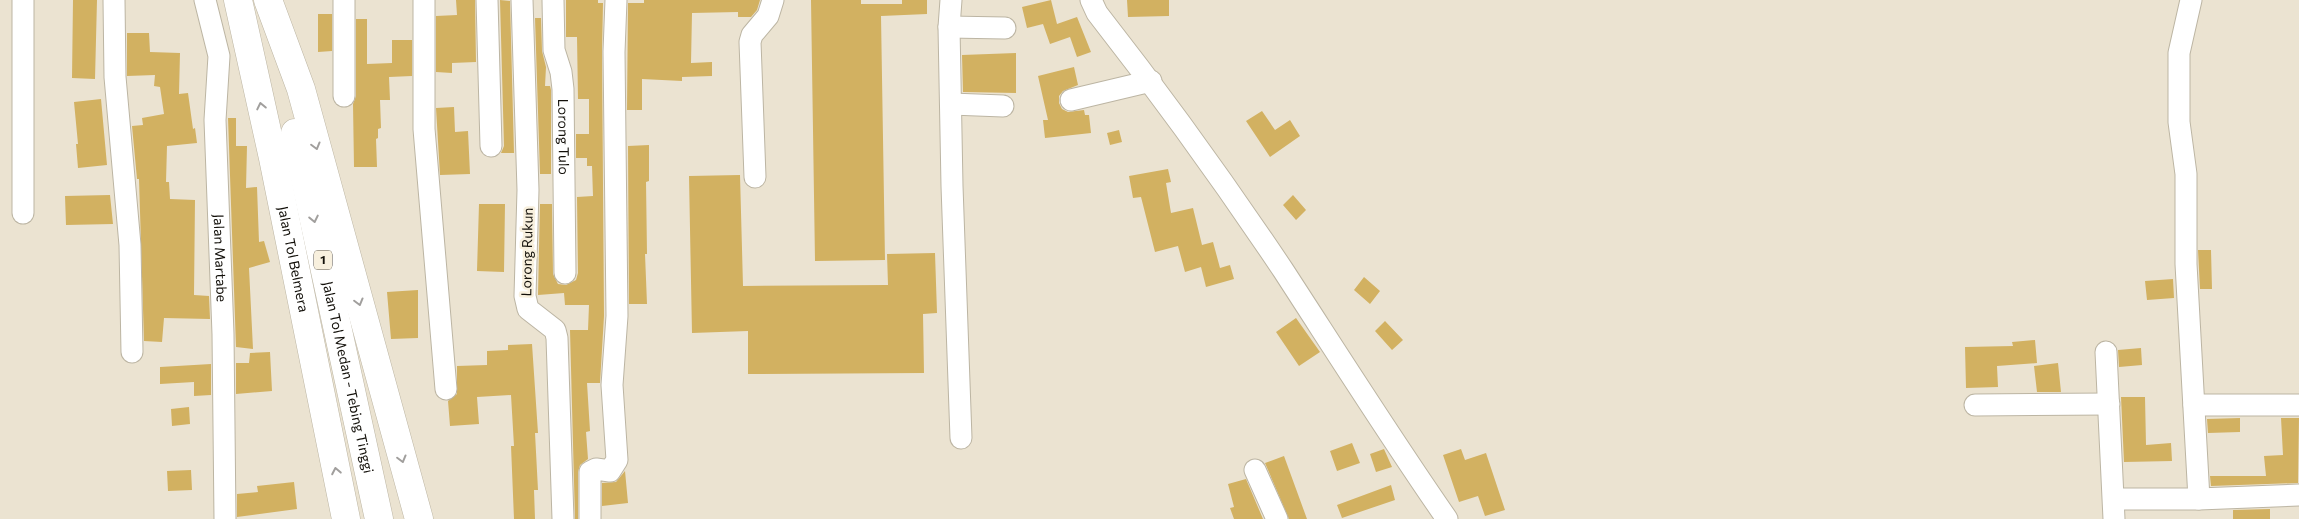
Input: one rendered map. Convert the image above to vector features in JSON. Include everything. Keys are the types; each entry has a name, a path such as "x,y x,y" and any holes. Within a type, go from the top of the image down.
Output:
{"highway":[{"name":"Jalan Tol Belmera","path":"238,0 275,168 346,519"},
{"name":"Jalan Tol Medan - Tebing Tinggi","path":"267,0 379,519"},
{"path":"267,0 301,89 420,519"}],"street":[{"path":"23,0 23,213"},
{"path":"114,0 115,77 130,245 132,352"},
{"name":"Jalan Martabe","path":"204,0 216,44 219,65 215,120 223,334 225,519"},
{"path":"344,0 344,96"},
{"path":"424,0 424,129 446,389"},
{"path":"487,0 491,146"},
{"name":"Lorong Rukun","path":"522,0 528,190 526,296 528,308 555,330 557,338 563,519"},
{"name":"Lorong Tulo","path":"553,0 554,50 561,72 563,90 565,273"},
{"path":"590,518 590,472 596,469 610,470 617,460 612,385 617,316 614,52 616,0"},
{"path":"755,177 750,42 756,29 768,16 773,0"},
{"path":"951,0 949,27 961,438"},
{"path":"1091,0 1097,13 1192,138 1282,270 1389,436 1447,519"},
{"path":"2190,0 2179,52 2180,122 2186,174 2186,264 2194,405 2194,443 2199,499"},
{"path":"949,27 1005,28"},
{"path":"1071,100 1150,81"},
{"path":"951,104 1003,106"},
{"path":"2106,352 2114,509 2199,499 2299,495"},
{"path":"1976,405 2109,404"},
{"path":"2194,405 2299,405"},
{"path":"1255,470 1276,519"}],"building":[{"path":"73,0 97,0 95,79 72,78"},
{"path":"456,0 475,0 476,62 452,63 452,73 436,72 436,16 457,15"},
{"path":"500,0 510,1 514,153 501,153 504,146"},
{"path":"566,0 598,0 598,3 603,3 604,316 600,383 587,383 590,431 586,432 588,459 580,465 578,472 578,519 575,519 570,330 588,330 589,305 565,305 564,293 538,295 540,204 552,204 553,274 558,284 566,285 576,280 578,273 577,197 593,196 592,166 587,166 587,158 576,158 576,134 589,134 589,99 578,99 577,37 566,37"},
{"path":"644,0 760,0 757,10 751,17 738,17 738,12 692,13 691,63 712,62 712,76 682,77 682,81 642,79 642,110 627,110 628,3 644,3"},
{"path":"811,0 861,0 861,4 902,4 902,0 927,0 927,14 881,16 885,260 815,261"},
{"path":"1051,0 1057,24 1077,17 1091,52 1077,57 1070,37 1050,44 1043,24 1027,28 1022,7"},
{"path":"1127,0 1169,0 1169,16 1128,17"},
{"path":"318,14 332,14 332,51 318,52"},
{"path":"535,18 541,18 542,51 546,67 545,86 550,86 551,90 551,174 540,174"},
{"path":"356,19 367,19 367,64 392,63 392,40 412,40 412,76 389,77 390,100 380,100 381,128 378,129 378,138 376,139 377,167 354,167 353,104 356,96"},
{"path":"127,33 149,33 150,52 180,53 179,94 188,93 197,143 167,146 166,182 169,182 170,199 195,200 194,295 209,296 210,319 164,318 162,342 144,341 139,179 137,179 132,126 143,125 142,118 164,114 160,87 154,86 155,75 127,76"},
{"path":"1016,53 1016,93 963,92 962,55"},
{"path":"1074,67 1078,85 1063,91 1059,96 1059,103 1062,109 1068,112 1084,110 1085,115 1089,115 1091,133 1045,138 1043,120 1048,120 1038,76"},
{"path":"101,99 107,165 78,168 74,102"},
{"path":"454,107 455,132 468,131 470,174 440,175 436,108"},
{"path":"1262,111 1275,130 1290,120 1300,136 1270,157 1246,121"},
{"path":"228,118 236,118 236,146 247,146 246,188 257,187 259,242 264,241 270,262 249,268 253,349 236,347"},
{"path":"1119,130 1122,142 1110,145 1107,133"},
{"path":"649,145 649,181 646,182 647,254 645,254 647,304 629,304 628,146"},
{"path":"1168,169 1171,182 1166,183 1171,213 1193,208 1202,245 1213,242 1220,268 1230,265 1234,279 1206,287 1201,267 1185,272 1178,246 1155,252 1141,197 1133,198 1129,176"},
{"path":"740,175 743,286 888,285 887,254 935,253 937,313 923,314 924,373 748,374 748,331 692,333 689,176"},
{"path":"110,195 113,224 66,225 65,196"},
{"path":"1293,195 1306,210 1296,220 1283,205"},
{"path":"479,204 505,204 504,272 477,271"},
{"path":"2198,250 2211,250 2212,289 2200,289"},
{"path":"1364,277 1380,291 1370,304 1354,290"},
{"path":"2173,279 2174,298 2147,300 2145,281"},
{"path":"418,290 418,338 391,339 387,292"},
{"path":"1296,318 1320,352 1299,366 1276,332"},
{"path":"1385,321 1403,340 1392,350 1375,331"},
{"path":"2035,340 2037,363 1997,366 1998,387 1966,388 1965,347 2013,346 2012,342"},
{"path":"532,344 538,433 535,433 538,490 534,490 535,519 514,519 511,446 514,446 511,395 477,397 479,424 450,426 448,401 457,394 457,366 487,365 487,351 508,350 508,345"},
{"path":"2141,348 2142,365 2119,367 2118,350"},
{"path":"270,352 272,391 236,394 236,363 249,363 250,353"},
{"path":"2058,363 2061,392 2037,392 2034,366"},
{"path":"211,364 211,395 194,396 194,382 160,384 160,367"},
{"path":"2121,397 2145,397 2146,445 2171,443 2172,461 2124,462"},
{"path":"189,407 190,424 172,426 171,409"},
{"path":"2240,418 2240,432 2208,433 2207,419"},
{"path":"2281,418 2299,418 2298,483 2211,486 2210,476 2266,476 2264,456 2283,455"},
{"path":"1352,443 1360,463 1337,471 1330,451"},
{"path":"1384,449 1392,467 1376,472 1370,454"},
{"path":"1461,449 1465,460 1486,453 1505,510 1485,516 1478,496 1459,502 1443,455"},
{"path":"1284,456 1307,519 1289,519 1265,463"},
{"path":"191,470 192,490 168,491 167,471"},
{"path":"625,471 628,503 602,506 602,483 616,482"},
{"path":"1246,479 1263,519 1234,519 1230,508 1234,507 1228,484"},
{"path":"294,482 297,509 237,517 237,494 258,492 257,486"},
{"path":"1391,485 1395,500 1342,518 1337,505"},
{"path":"2270,509 2270,519 2233,519 2233,510"}]}
